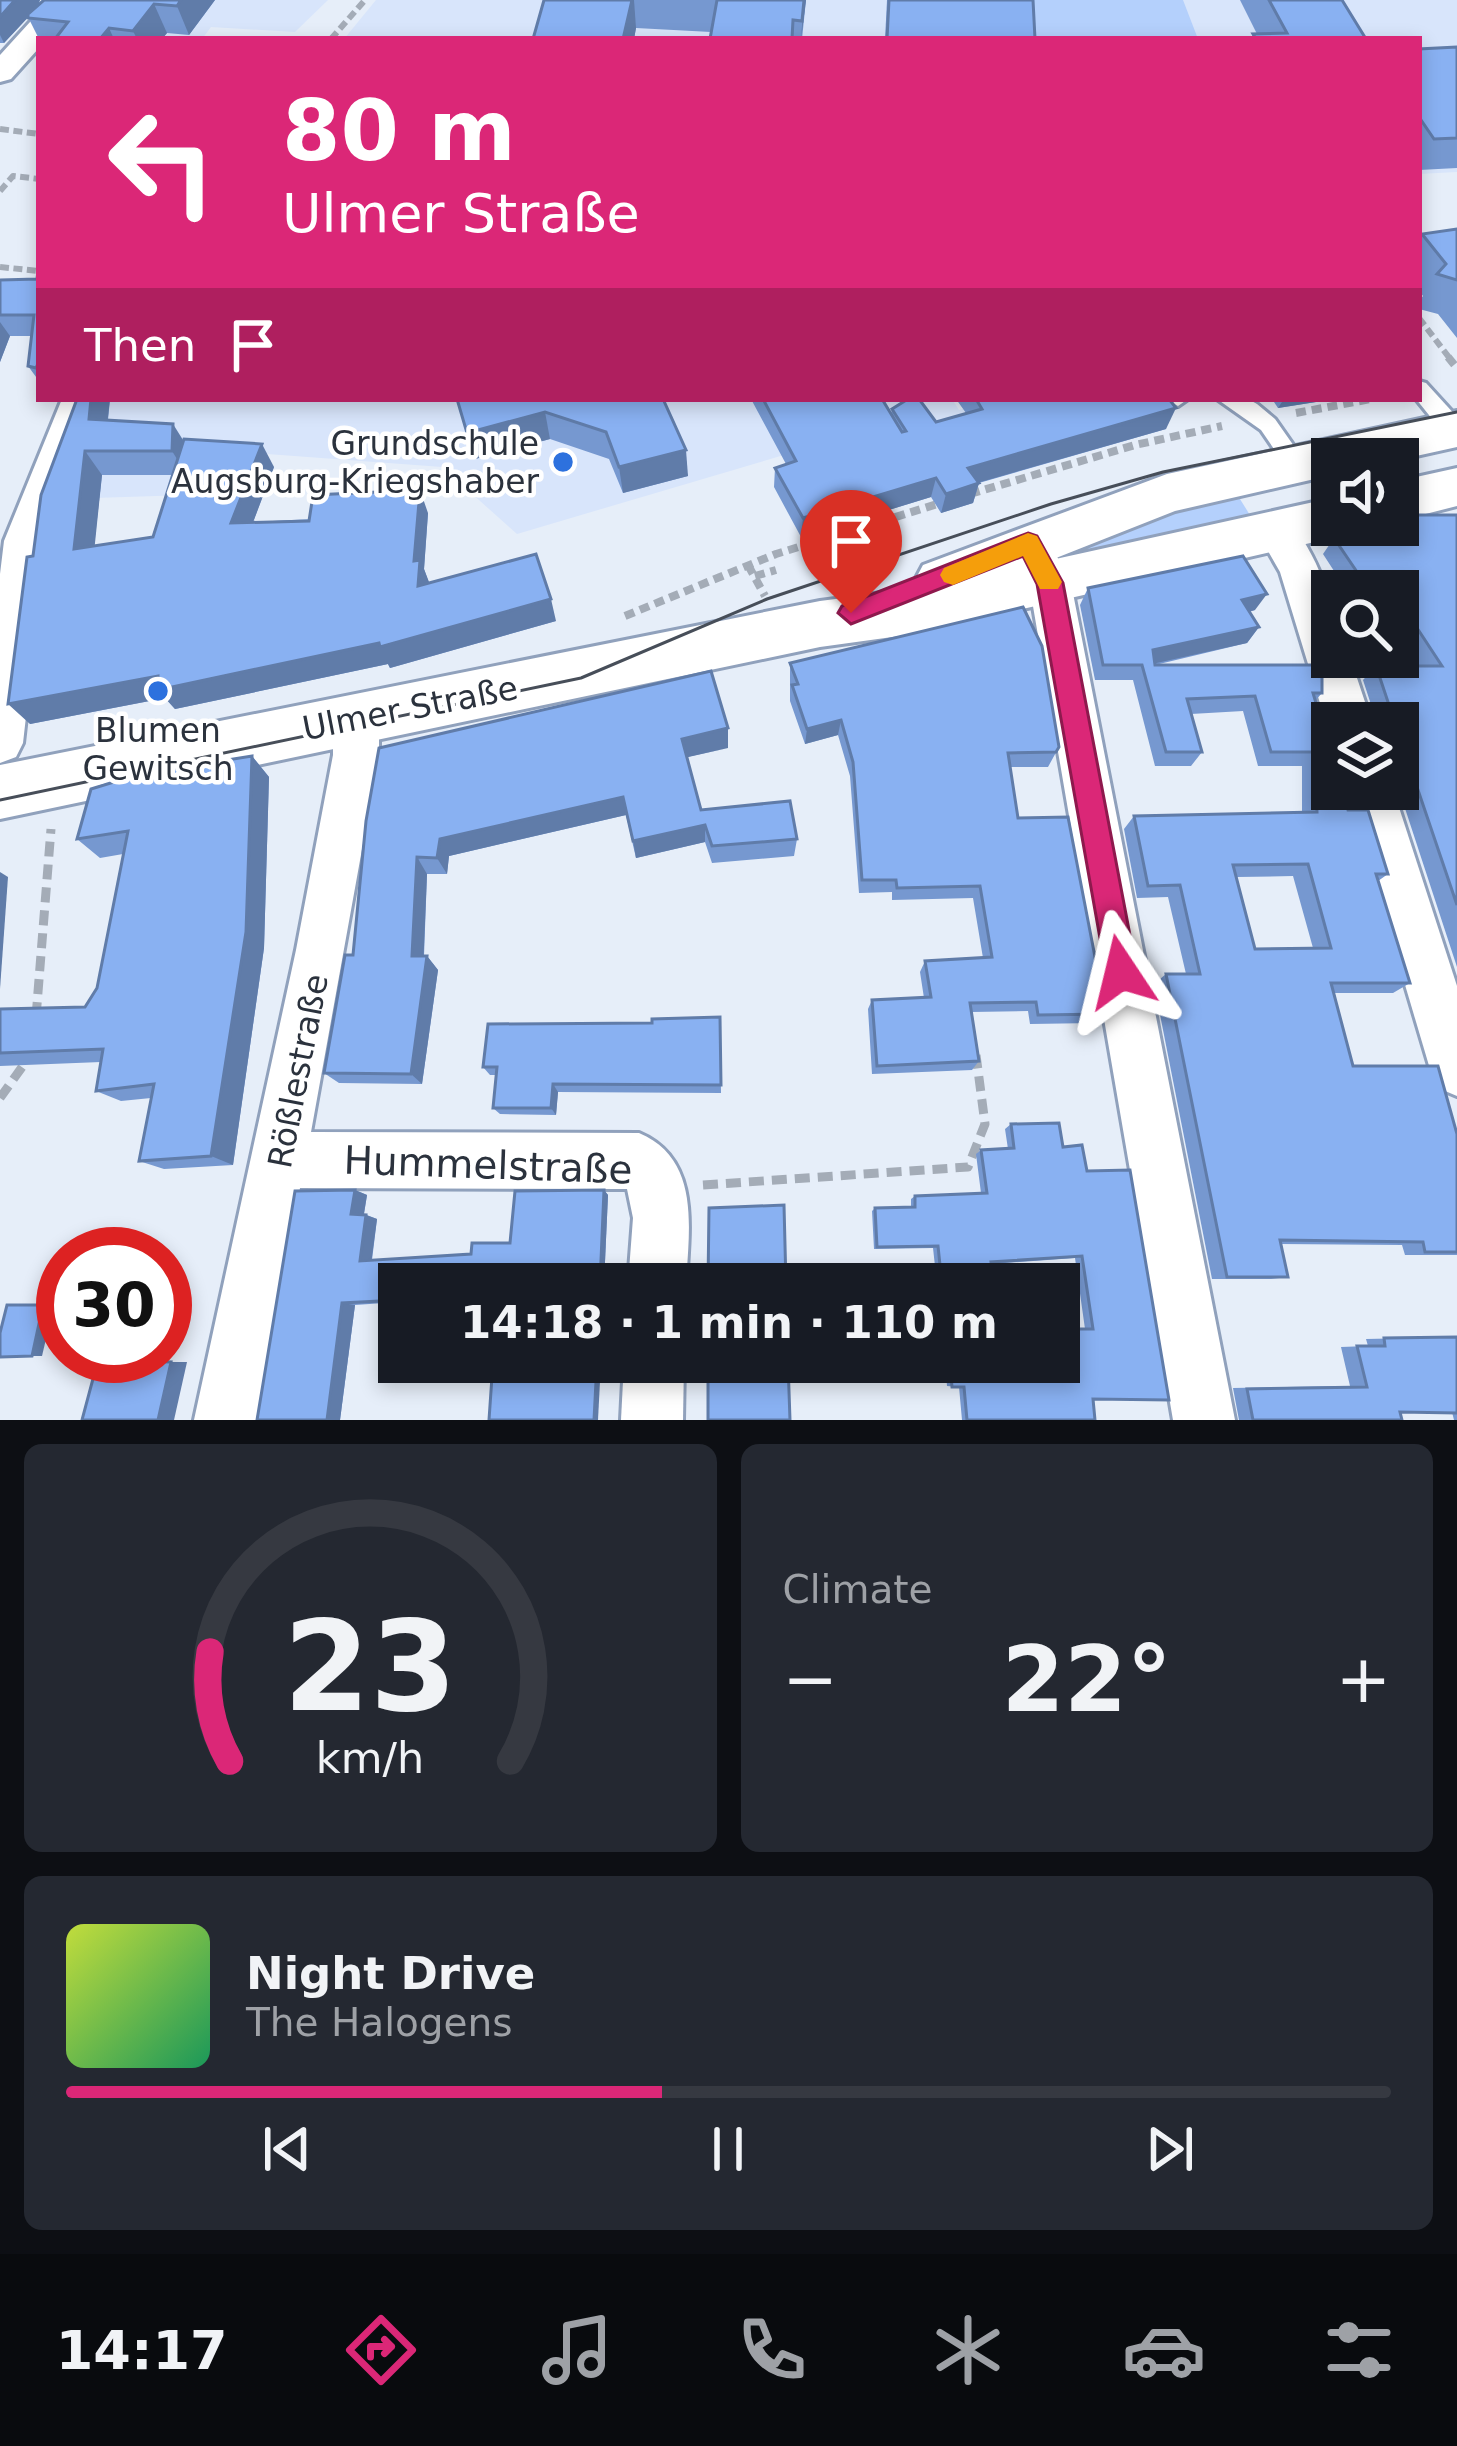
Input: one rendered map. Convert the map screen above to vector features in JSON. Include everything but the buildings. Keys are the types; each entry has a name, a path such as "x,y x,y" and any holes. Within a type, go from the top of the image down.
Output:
{"street":[{"path":"0,73 15,45 66,0"},
{"path":"0,743 13,542 80,402"},
{"name":"Ulmer Straße","path":"27,786 820,624 914,612 1039,563 1167,493 1457,428"},
{"path":"1419,496 1457,487"},
{"name":"Ulmer Straße","path":"1039,563 1277,532 1311,523"},
{"path":"1277,532 1300,568 1342,702"},
{"path":"1039,563 1204,1420"},
{"name":"Rößlestraße","path":"226,1420 281,1160 356,755 356,719"},
{"path":"1377,810 1457,1069"},
{"name":"Hummelstraße","path":"281,1160 639,1161 650,1168 660,1187 658,1263"},
{"path":"652,1420 653,1383"}],"lane":[{"path":"1422,392 1457,428"},
{"path":"1238,402 1265,419 1296,465"}],"path":[{"path":"334,36 365,0"},
{"path":"0,130 36,134"},
{"path":"0,191 14,176 36,178"},
{"path":"0,267 36,271"},
{"path":"1422,323 1457,368"},
{"path":"607,623 776,554 1065,466 1189,432 1355,402"},
{"path":"754,576 776,570"},
{"path":"27,786 34,1032"},
{"path":"660,1187 968,1167 985,1124 975,1046"},
{"path":"0,1098 32,1054"}],"shaded area":[{"path":"89,0 328,0 295,32 211,27 204,36 61,36"},
{"path":"376,0 1457,0 1457,172 1422,174 1422,36 346,36"},
{"path":"1026,0 1183,0 1197,36 1028,36"},
{"name":"Grundschule Augsburg-Kriegshaber","path":"103,402 954,402 959,410 995,402 1015,429 882,426 517,534 442,467 162,446 188,495 62,499"},
{"path":"1235,491 1253,520 1078,556 1070,546"}],"tram line":[{"path":"0,800 581,678 767,599 1051,504 1163,472 1457,412"}],"slow traffic":[{"path":"953,575 1028,543 1049,582"}],"place":[{"name":"Grundschule Augsburg-Kriegshaber","path":"563,462"},
{"name":"Blumen Gewitsch","path":"158,691"}],"route":[{"path":"851,613 1028,543 1050,583 1121,972"}]}
